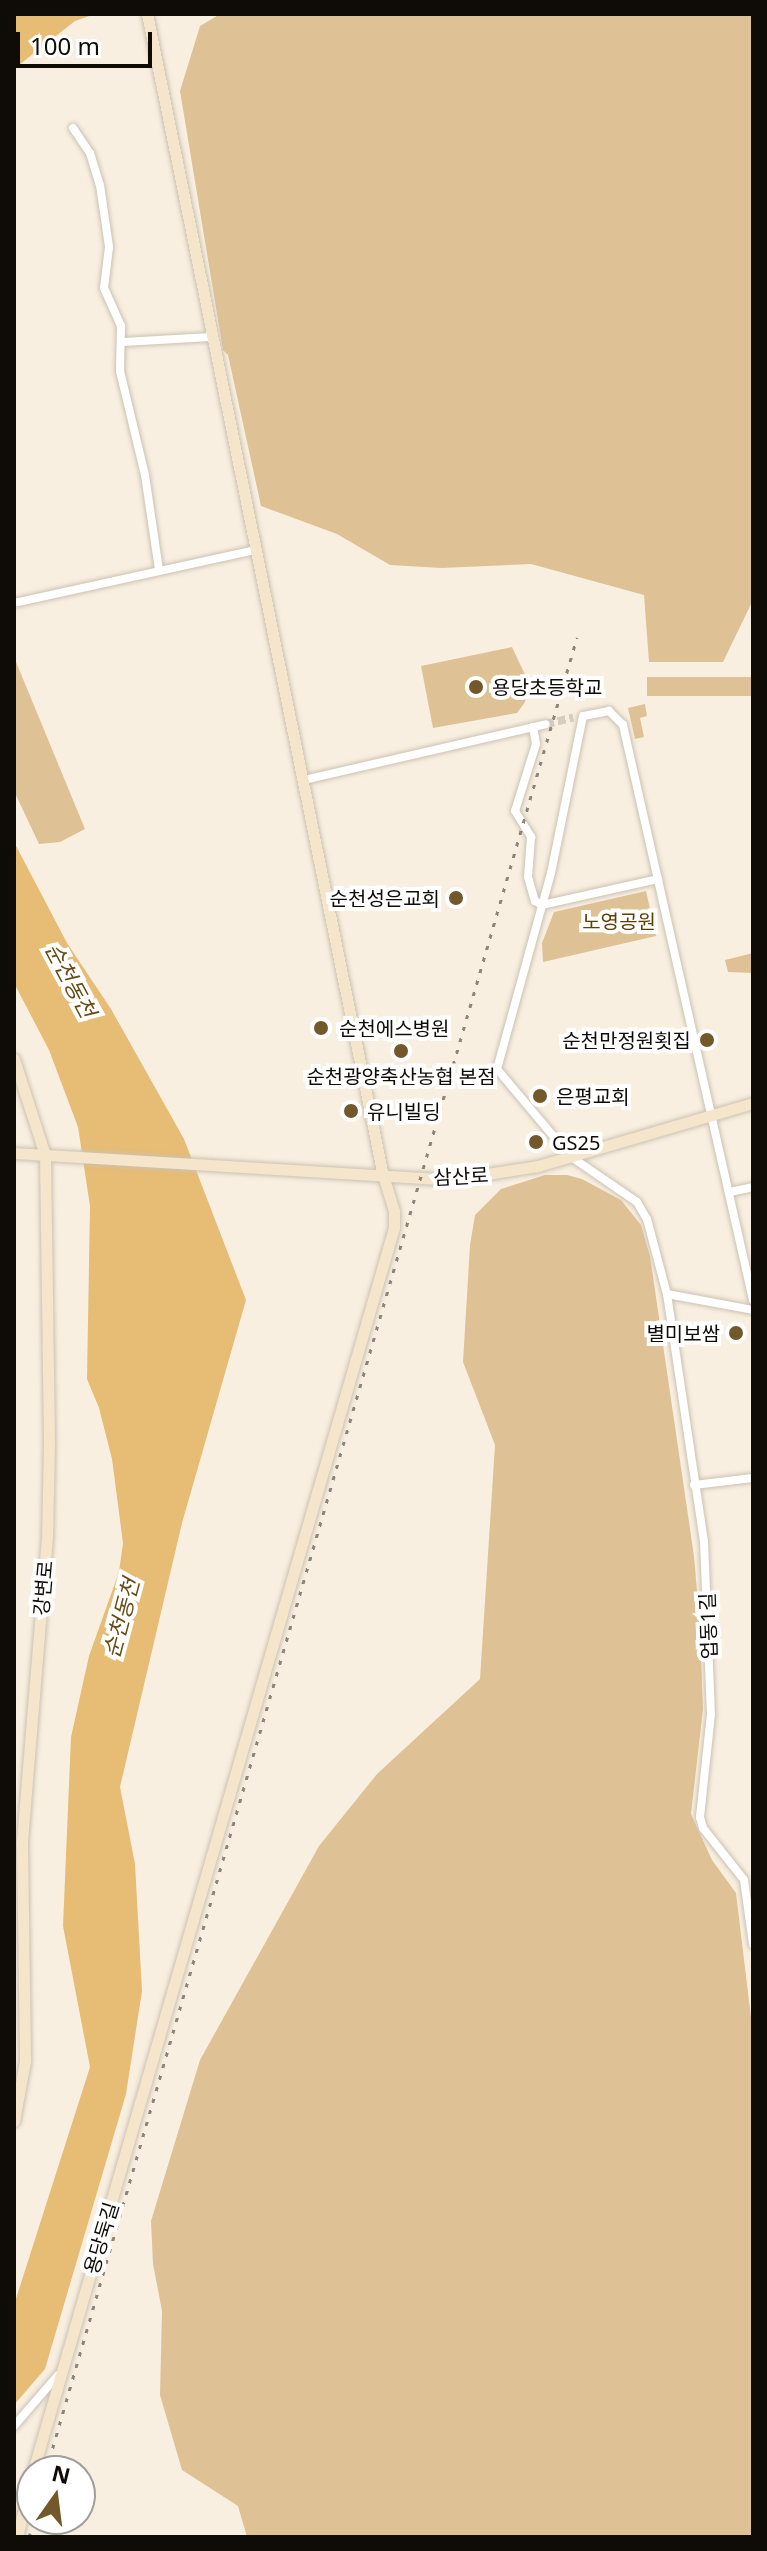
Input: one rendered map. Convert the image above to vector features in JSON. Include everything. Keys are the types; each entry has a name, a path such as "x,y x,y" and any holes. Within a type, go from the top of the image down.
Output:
{"street":[{"name":"용당둑길","path":"14,2426 60,2373 392,1236 394,1211 383,1176 148,19"},
{"path":"73,128 90,153 100,185 109,247 104,288 117,315 123,342 120,371 145,475 159,570"},
{"path":"123,342 211,337"},
{"path":"14,603 255,550"},
{"path":"542,905 578,717 609,711 623,725 753,1300"},
{"path":"304,780 546,724"},
{"path":"533,727 536,744 515,811 531,837 529,884 535,901 542,905 658,879"},
{"name":"업동1길","path":"542,905 497,1069 570,1156 642,1207 667,1294 704,1541 711,1714 700,1817 703,1828 744,1880 753,1944"},
{"name":"강변로","path":"14,1059 45,1155 48,1508 18,1843 19,2060 14,2121"},
{"name":"삼산로","path":"45,1155 439,1179 487,1176 570,1156 753,1103"},
{"path":"14,1153 45,1155"},
{"path":"730,1192 753,1187"},
{"path":"667,1294 753,1310"},
{"path":"694,1485 753,1478"},
{"path":"38,2455 60,2373"}],"green space":[{"path":"220,14 753,14 753,600 723,662 649,662 644,595 531,564 442,568 390,565 337,534 261,506 228,355 223,350 180,91 200,26"},
{"name":"용당초등학교","path":"512,647 528,681 525,702 517,713 433,728 421,666"},
{"path":"14,657 85,829 60,842 39,844 14,791"},
{"path":"647,677 753,677 753,696 647,696"},
{"path":"645,704 647,716 640,718 644,737 635,739 628,708"},
{"name":"노영공원","path":"646,891 656,936 543,962 542,943 554,912"},
{"path":"753,953 753,973 728,972 725,960"},
{"path":"545,1175 582,1179 621,1200 641,1225 650,1256 694,1556 700,1625 703,1709 691,1814 712,1860 736,1893 753,2034 753,2537 247,2537 238,2506 182,2470 160,2395 162,2311 153,2264 151,2221 200,2060 319,1846 377,1774 480,1679 495,1445 463,1362 470,1245 475,1215 501,1189"}],"water":[{"path":"14,14 95,14 75,21 14,69"},
{"name":"순천동천","path":"14,842 67,943 111,1009 184,1139 246,1300 182,1523 120,1787 135,1864 142,1991 126,2094 45,2369 14,2405 14,2305 90,2067 63,1926 71,1737 89,1656 119,1572 123,1543 112,1459 99,1408 87,1379 90,1206 78,1127 49,1050 14,983"}],"tunnel":[{"path":"546,724 573,718"}],"railway":[{"path":"51,2455 577,637"}],"place":[{"name":"용당초등학교","path":"476,687"},
{"name":"순천성은교회","path":"456,898"},
{"name":"순천에스병원","path":"321,1028"},
{"name":"순천만정원횟집","path":"707,1040"},
{"name":"순천광양축산농협 본점","path":"401,1051"},
{"name":"은평교회","path":"540,1096"},
{"name":"유니빌딩","path":"351,1111"},
{"name":"GS25","path":"536,1142"},
{"name":"별미보쌈","path":"736,1333"}]}
